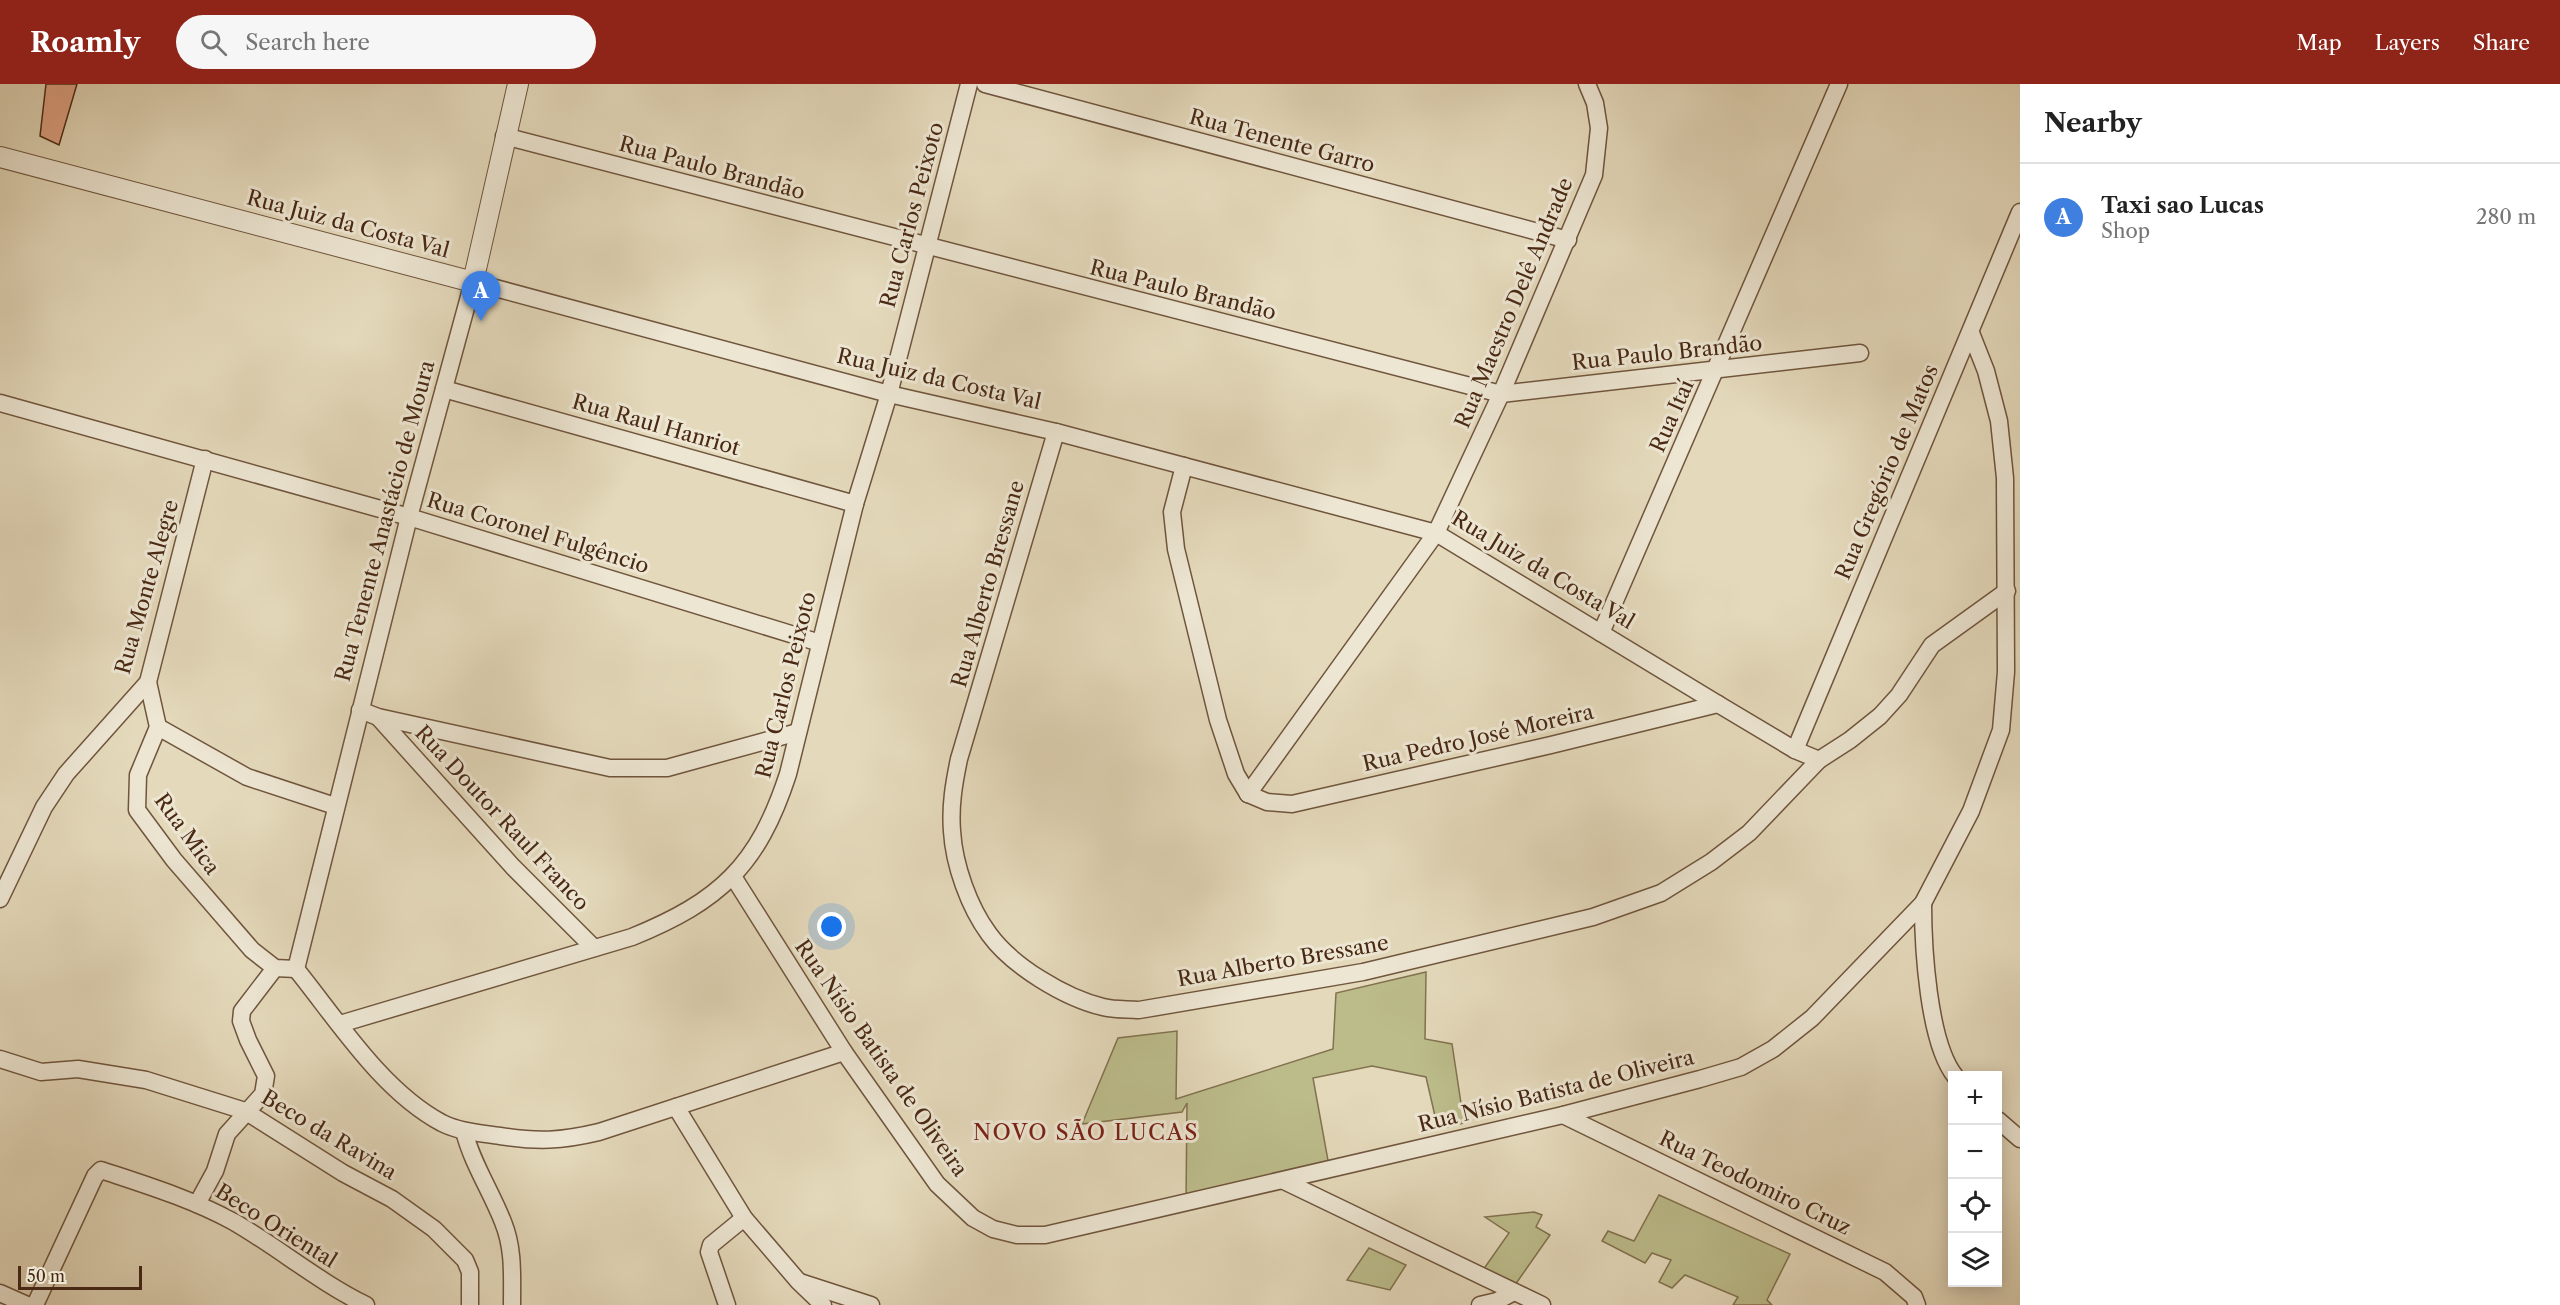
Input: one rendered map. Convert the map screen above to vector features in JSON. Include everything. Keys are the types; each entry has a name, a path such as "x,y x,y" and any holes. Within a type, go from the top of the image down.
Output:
{"street":[{"name":"Rua Tenente Anastácio de Moura","path":"296,969 409,517 473,282 504,136 518,84"},
{"name":"Rua Carlos Peixoto","path":"340,1024 594,948 669,922 734,878 757,847 776,811 798,732 855,504 889,394 969,84"},
{"name":"Rua Tenente Garro","path":"985,84 1568,240"},
{"name":"Rua Maestro Delê Andrade","path":"1248,794 1436,533 1501,394 1594,175 1598,150 1595,103 1587,84"},
{"name":"Rua Itaí","path":"1601,633 1839,84"},
{"name":"Rua Paulo Brandão","path":"504,136 1501,394 1860,353"},
{"name":"Rua Juiz da Costa Val","path":"0,157 889,394 1056,432 1436,533 1795,750 1819,760"},
{"name":"Rua Gregório de Matos","path":"1795,750 2020,213"},
{"name":"Rua Nísio Batista de Oliveira","path":"734,878 844,1052 937,1184 973,1218 993,1229 1017,1235 1045,1235 1284,1181 1563,1115 1740,1067 1773,1049 1812,1018 1923,903 1971,811 2001,730 2005,703 2007,591 2005,478 1999,421 1986,371 1971,333"},
{"name":"Rua Raul Hanriot","path":"444,389 855,504"},
{"name":"Rua Coronel Fulgêncio","path":"0,404 409,517 820,643"},
{"name":"Rua Alberto Bressane","path":"1056,432 959,759 952,796 952,833 960,872 971,901 989,934 1017,961 1074,998 1105,1008 1139,1010 1363,972 1593,917 1661,892 1711,862 1749,833 1819,760 1880,716 1899,695 1932,645 2007,591"},
{"name":"Rua Monte Alegre","path":"0,899 44,807 66,774 148,682 205,459"},
{"path":"1184,466 1172,512 1176,549 1218,720 1236,774 1248,794"},
{"path":"2005,478 2020,492"},
{"path":"148,682 158,728 247,777 335,806"},
{"name":"Rua Pedro José Moreira","path":"1248,794 1268,802 1292,804 1718,704"},
{"path":"360,710 378,717 610,768 638,770 666,768 798,732"},
{"name":"Rua Doutor Raul Franco","path":"378,717 513,867 594,948"},
{"name":"Rua Mica","path":"158,728 138,775 136,810 174,860 222,916 252,950 275,968"},
{"path":"1923,903 1923,939 1933,1022 1953,1071"},
{"path":"197,1204 215,1171 227,1134 245,1111 263,1094 266,1076 241,1021 242,1011 275,968 296,969 388,1081 410,1103 444,1124 464,1131 524,1140 560,1141 599,1132 844,1052"},
{"name":"Beco da Ravina","path":"0,1059 41,1072 78,1070 146,1080 245,1111 343,1173 415,1214 434,1229 465,1260 470,1272 470,1305"},
{"path":"676,1107 744,1218 799,1282 823,1305"},
{"name":"Rua Teodomiro Cruz","path":"1563,1115 1885,1272 1914,1297 1917,1305"},
{"path":"2002,1123 2020,1139"},
{"path":"464,1131 468,1146 504,1223 513,1257 512,1305"},
{"name":"Beco Oriental","path":"35,1305 94,1176 101,1170 197,1204 234,1223 307,1268 334,1289 366,1305"},
{"path":"1284,1181 1542,1305"},
{"path":"727,1305 709,1252 711,1245 744,1218"},
{"path":"799,1282 871,1305"},
{"path":"1480,1305 1497,1301 1514,1292"},
{"path":"0,1293 27,1305"}],"green space":[{"path":"1426,972 1425,1039 1452,1044 1464,1123 1438,1129 1426,1077 1372,1066 1313,1078 1329,1166 1186,1199 1187,1103 1182,1112 1082,1124 1118,1038 1177,1031 1176,1099 1333,1049 1336,993"},
{"path":"1659,1195 1790,1254 1767,1300 1772,1305 1733,1305 1738,1297 1685,1275 1672,1288 1659,1282 1671,1260 1652,1253 1645,1263 1602,1241 1608,1231 1634,1241"},
{"path":"1534,1212 1542,1215 1536,1227 1550,1235 1515,1285 1483,1270 1509,1233 1485,1217"},
{"path":"1369,1248 1406,1265 1390,1290 1347,1280"}],"building":[{"path":"46,84 77,84 59,145 40,136"}],"place":[{"name":"Taxi sao Lucas","path":"481,321"}],"district":[{"name":"NOVO SÃO LUCAS","path":"1086,1132"}]}
